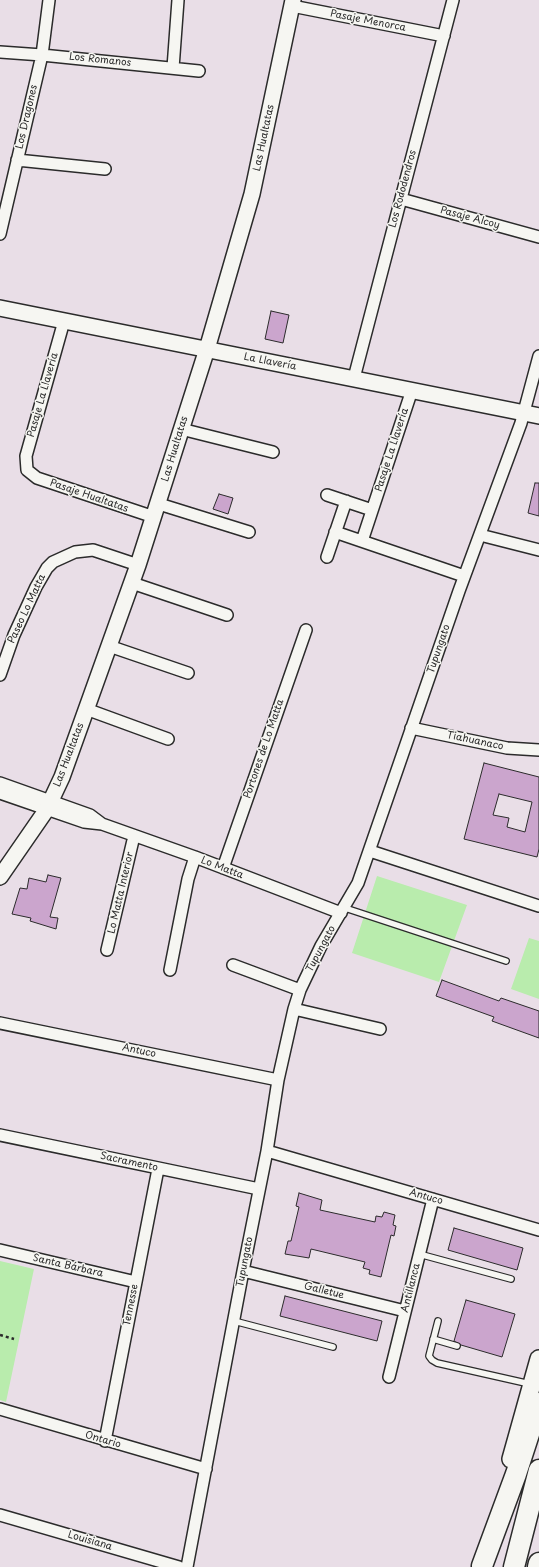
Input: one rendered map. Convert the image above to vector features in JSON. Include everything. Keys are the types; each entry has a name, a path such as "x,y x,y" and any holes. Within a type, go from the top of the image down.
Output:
{"highway":[{"path":"482,1566 516,1474 535,1394"},
{"path":"514,1567 539,1470"},
{"path":"538,1567 539,1563"}],"main road":[{"path":"535,1394 539,1359"}],"street":[{"name":"Los Dragones","path":"0,234 42,55 49,0"},
{"path":"173,68 178,0"},
{"name":"Los Rododendros","path":"354,378 453,0"},
{"name":"Pasaje Menorca","path":"292,3 444,36"},
{"name":"Las Hualtatas","path":"0,877 49,805 62,777 132,583 206,349 252,194 292,3"},
{"name":"Los Romanos","path":"0,52 199,71"},
{"path":"17,160 105,169"},
{"name":"Pasaje Alcoy","path":"401,199 539,237"},
{"name":"La Llavería","path":"0,308 532,414"},
{"name":"Pasaje La Llavería","path":"28,470 26,456 64,321"},
{"name":"Tupungato","path":"187,1567 267,1151 278,1080 294,1009 300,990 321,946 343,911 358,883 464,576 532,414 539,356"},
{"name":"Pasaje La Llavería","path":"362,541 412,390"},
{"path":"181,429 273,452"},
{"name":"Pasaje Hualtatas","path":"28,470 37,478 156,511 249,532"},
{"path":"327,495 372,510"},
{"path":"327,557 346,501"},
{"path":"335,532 464,576"},
{"path":"480,535 539,550"},
{"name":"Paseo Lo Matta","path":"0,675 14,635 36,587 47,568 53,562 75,552 93,550 138,565"},
{"path":"132,583 227,615"},
{"name":"Portones de Lo Matta","path":"223,868 306,630"},
{"path":"109,646 188,673"},
{"path":"86,709 168,739"},
{"name":"Tiahuanaco","path":"411,728 507,748 539,750"},
{"name":"Lo Matta","path":"0,783 49,805"},
{"name":"Lo Matta","path":"0,792 90,815 102,824 343,911"},
{"name":"Lo Matta Interior","path":"107,950 134,836"},
{"path":"370,851 539,906"},
{"path":"170,970 188,879 195,857"},
{"path":"233,965 300,990"},
{"path":"294,1009 380,1029"},
{"name":"Antuco","path":"0,1023 278,1080"},
{"name":"Sacramento","path":"0,1135 259,1189"},
{"name":"Antuco","path":"267,1151 539,1230"},
{"name":"Tennesse","path":"105,1441 158,1168"},
{"name":"Antillanca","path":"389,1377 433,1199"},
{"name":"Santa Bárbara","path":"0,1250 136,1282"},
{"name":"Galletue","path":"243,1271 405,1311"},
{"name":"Ontario","path":"0,1409 206,1470"},
{"name":"Louisiana","path":"0,1515 179,1567"}],"lane":[{"path":"343,911 506,962"},
{"path":"419,1254 511,1279"},
{"path":"234,1321 333,1347"},
{"path":"438,1321 430,1356 432,1360 437,1363 535,1394"},
{"path":"433,1339 457,1346"}],"path":[{"path":"0,1335 14,1339"}],"green space":[{"path":"377,876 467,905 439,982 352,953"},
{"path":"529,938 539,941 539,999 511,989"},
{"path":"0,1261 34,1269 6,1402 0,1400"}],"building":[{"path":"271,311 289,315 283,343 265,339"},
{"path":"535,483 539,483 539,516 528,513"},
{"path":"219,494 233,498 228,514 213,509"},
{"path":"484,763 539,777 539,849 537,857 464,839","holes":["499,794 532,802 525,832 507,827 509,818 493,815"]},
{"path":"48,875 61,878 50,917 58,918 56,929 30,921 31,918 12,914 20,888 27,889 29,878 46,882"},
{"path":"442,980 499,1001 501,998 539,1011 539,1038 492,1021 494,1017 436,996"},
{"path":"299,1193 322,1200 320,1210 375,1222 376,1216 382,1217 384,1212 395,1215 393,1225 396,1226 394,1236 391,1235 381,1277 369,1274 370,1270 363,1268 365,1262 311,1249 309,1258 285,1254 288,1241 291,1241 299,1207 296,1206"},
{"path":"454,1228 523,1248 517,1270 448,1250"},
{"path":"285,1296 382,1321 377,1341 280,1316"},
{"path":"466,1300 515,1314 502,1357 461,1345 454,1341"}]}
